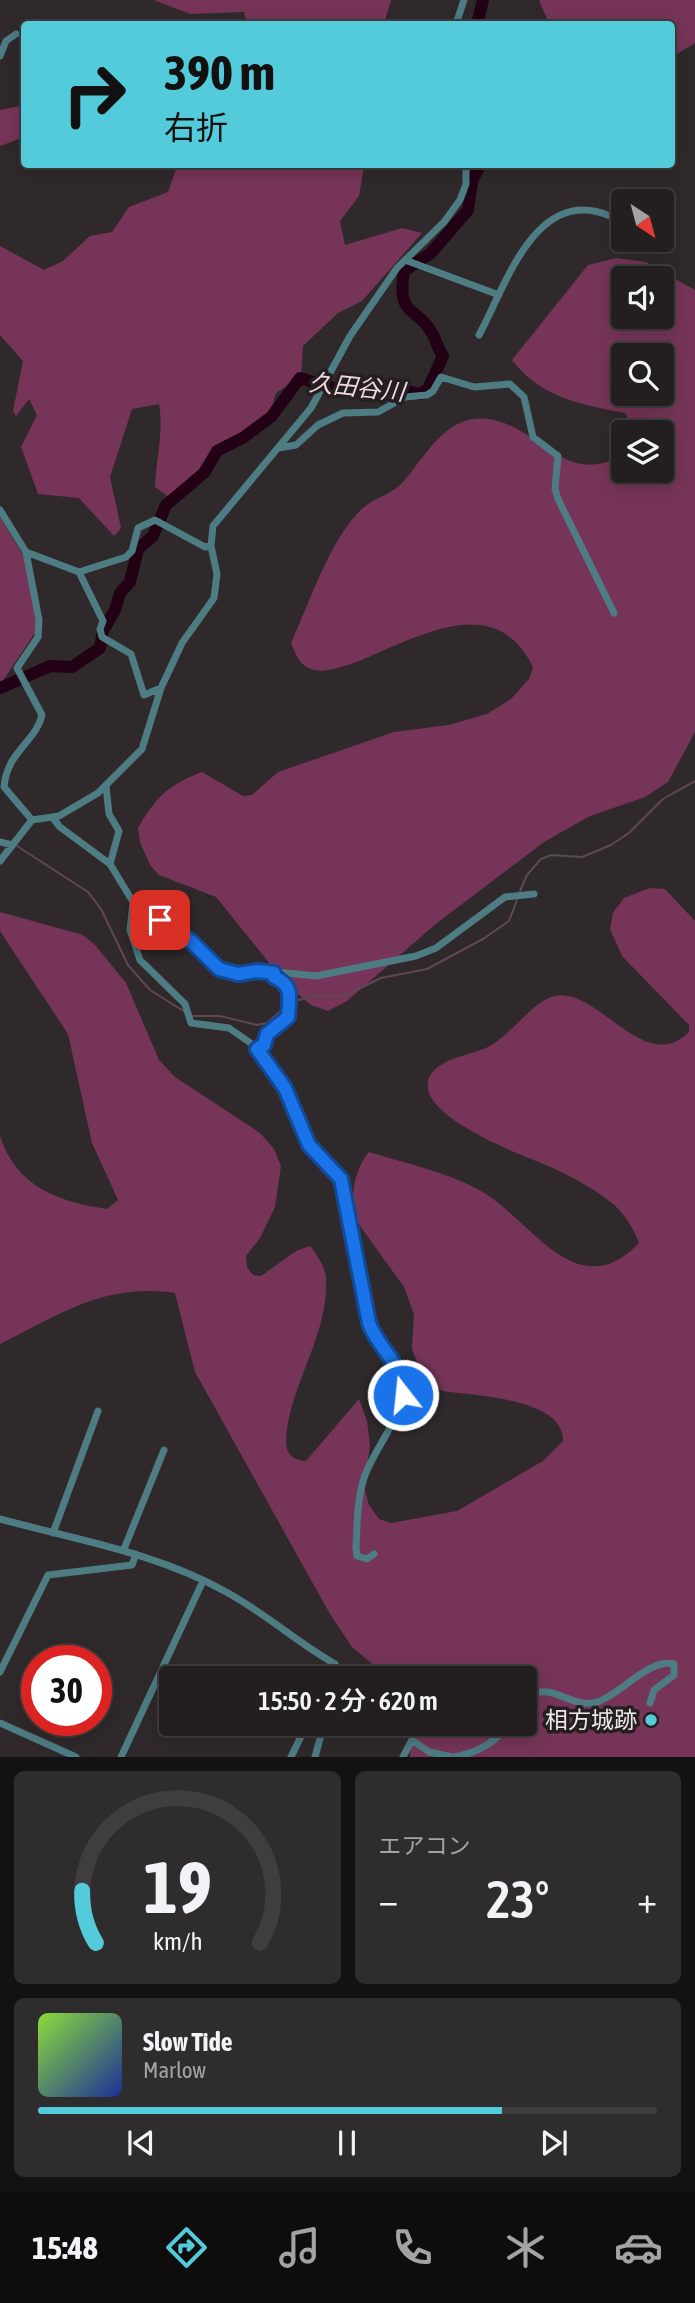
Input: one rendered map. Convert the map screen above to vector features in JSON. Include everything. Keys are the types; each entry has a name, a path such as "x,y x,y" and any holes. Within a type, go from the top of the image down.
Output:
{"street":[{"path":"457,21 464,0"},
{"path":"0,56 6,41 16,34"},
{"path":"0,860 32,820 53,818 106,786 142,750 161,688 182,643 214,598 217,573 211,546 212,526 279,448 324,388 366,310 444,222 460,200 466,184 466,168"},
{"path":"479,335 515,260 537,232 575,210 591,210 610,216"},
{"path":"407,261 499,295"},
{"path":"279,448 296,445 318,425 343,413 378,412 405,397 426,395 433,391 441,377 474,387 510,384 524,397 533,437 558,456 555,489 558,499 614,613"},
{"path":"0,510 26,552 39,620 38,637 17,668 17,673 42,715 40,725 12,758 4,787 32,820"},
{"path":"26,552 79,572 126,557 132,551 138,528 156,520 205,547 211,546"},
{"path":"79,572 103,621 100,629 102,637 131,654 144,695 161,688"},
{"path":"106,786 109,814 119,831 110,864"},
{"path":"53,818 60,827 110,864 133,902 178,929 219,969 238,974 258,971 316,976 416,956 436,948 505,897 534,894"},
{"path":"0,842 12,845"},
{"path":"133,902 130,930 140,960 185,1004 191,1023 239,1032 257,1049 285,1088 309,1145 341,1179 369,1323 373,1334 401,1373 404,1384 399,1407 364,1479 362,1490 357,1556 362,1558 374,1554"},
{"path":"257,1049 264,1045 267,1034 288,1017 290,990 287,983 274,977 274,973"},
{"path":"53,1533 98,1411"},
{"path":"124,1549 164,1450"},
{"path":"0,1519 124,1549 203,1581 235,1598 335,1664"},
{"path":"0,1672 48,1576 132,1565 136,1553"},
{"path":"121,1757 203,1581"},
{"path":"537,1692 542,1690 586,1704 595,1703 639,1675 662,1665 674,1664 674,1675 653,1690 650,1703"},
{"path":"0,1723 76,1757"},
{"path":"291,1757 301,1736"},
{"path":"315,1757 321,1736"},
{"path":"403,1757 412,1740 429,1752 453,1757 483,1748 499,1736"}],"shaded area":[{"path":"154,0 391,0 385,21 246,21 244,12 190,14"},
{"path":"539,0 695,0 695,43 675,55 675,21 548,21"},
{"path":"21,106 21,138 0,146 0,110"},
{"path":"177,168 364,168 359,196 340,221 345,245 402,228 422,233 362,301 338,313 303,346 301,377 276,393 270,414 253,429 219,446 198,480 170,498 155,487 160,435 159,404 132,409 110,477 121,528 114,536 79,498 38,494 21,447 37,415 29,399 16,416 13,411 23,361 0,335 0,246 44,270 63,261 90,236 112,232 129,207 168,192"},
{"path":"616,258 646,262 653,266 611,266 611,329 674,329 674,278 695,290 695,732 668,782 645,797 590,816 544,842 437,923 347,1001 328,1011 311,1005 287,985 216,897 159,875 150,865 140,842 138,828 164,793 202,772 243,796 252,795 278,772 394,732 449,725 487,714 511,699 529,679 533,667 510,637 481,625 449,627 415,637 351,664 325,670 305,666 291,643 331,553 351,520 368,504 399,486 442,435 454,426 481,419 498,421 514,427 571,461 586,465 611,460 611,483 674,483 674,420 629,420 625,413 562,397 535,383 512,360 588,265"},
{"path":"0,517 23,555 32,578 37,630 0,685"},
{"path":"650,888 665,889 695,921 695,1757 410,1757 411,1736 537,1736 537,1666 375,1666 352,1647 330,1614 195,1372 175,1293 150,1291 105,1297 63,1312 0,1344 0,1136 17,1168 41,1189 72,1202 107,1209 118,1200 92,1143 68,1034 0,931 0,912 83,935 95,945 126,983 159,1060 175,1077 260,1133 274,1149 281,1166 275,1207 260,1238 246,1256 247,1267 253,1275 261,1276 296,1251 310,1246 326,1275 321,1321 288,1421 286,1442 289,1454 298,1460 306,1461 359,1399 367,1421 370,1446 364,1487 369,1505 379,1519 391,1523 457,1511 543,1461 563,1441 559,1427 549,1416 534,1408 495,1398 443,1391 434,1387 420,1372 412,1348 414,1315 404,1287 355,1219 353,1193 357,1175 369,1152 459,1180 486,1194 558,1254 577,1263 597,1266 617,1260 639,1243 624,1216 606,1198 560,1172 475,1133 437,1106 429,1091 430,1076 440,1065 494,1044 543,1001 561,995 579,999 634,1035 652,1043 671,1043 689,1032 689,1025 622,956 610,929 613,913 624,898"}],"waterway":[{"name":"久田谷川","path":"478,21 483,0"},
{"name":"久田谷川","path":"0,688 50,666 72,667 100,648 103,631 115,610 120,593 130,582 138,549 153,536 166,505 204,473 217,451 244,437 271,417 300,378 339,390 385,386 420,394 428,389 443,356 428,327 406,305 402,287 404,271 431,253 468,210 472,181 479,168"},
{"path":"520,891 527,875 541,859 551,855 582,857 611,845 629,833 663,799 695,781"},
{"path":"17,846 88,892 101,909 128,965 150,990 185,1012"},
{"path":"291,1002 314,996 342,997 381,978 427,969 483,939 509,921 517,900"},
{"path":"193,1016 220,1016 257,1025 267,1023 287,1005"}],"place":[{"name":"相方城跡","path":"651,1720"}],"route":[{"path":"160,920 178,929 219,969 230,974 266,971 274,973 274,977 287,983 290,990 288,1017 267,1034 264,1045 257,1049 285,1088 309,1145 341,1179 369,1323 373,1334 401,1373 403,1395"}]}
